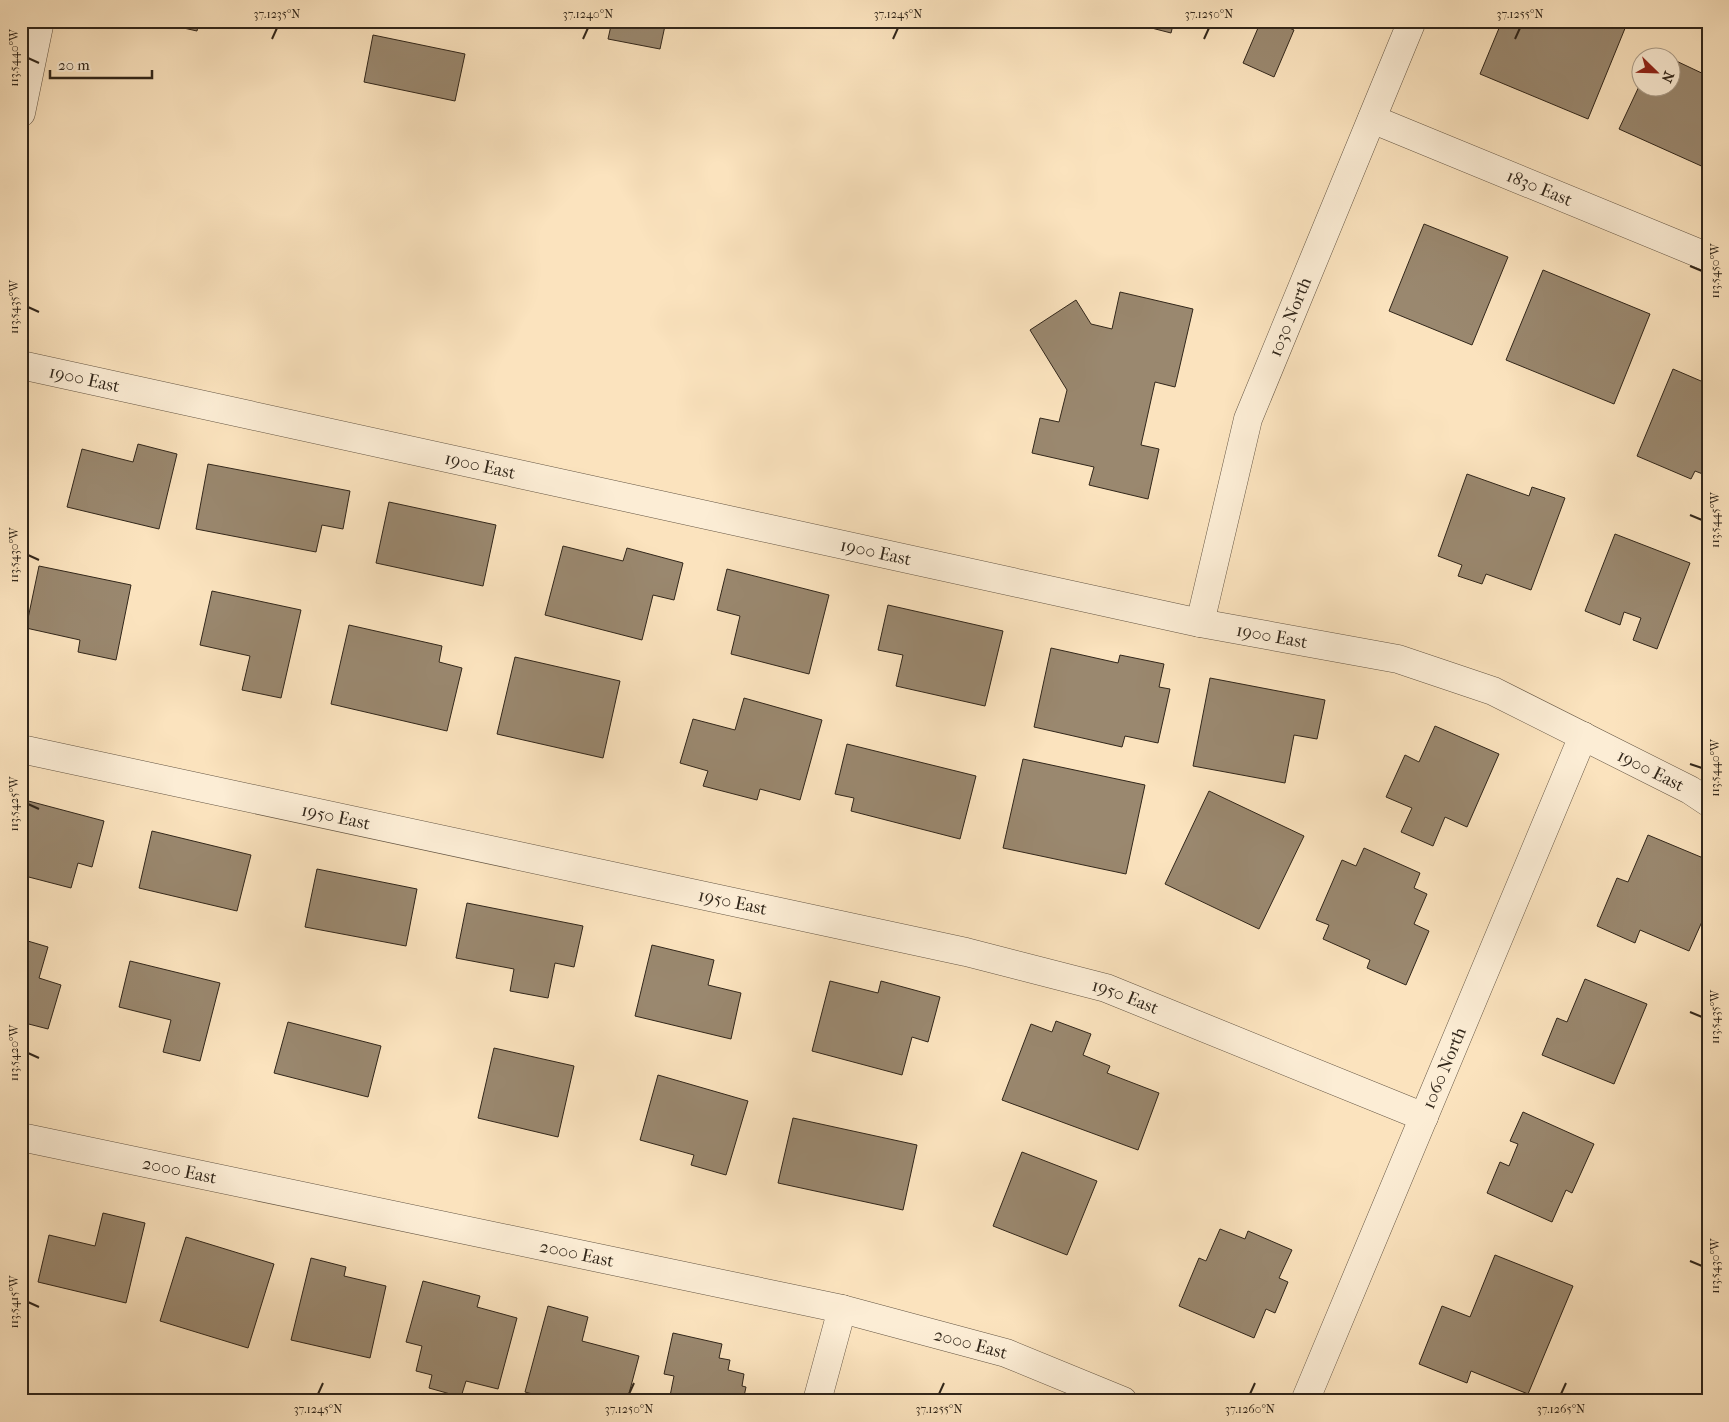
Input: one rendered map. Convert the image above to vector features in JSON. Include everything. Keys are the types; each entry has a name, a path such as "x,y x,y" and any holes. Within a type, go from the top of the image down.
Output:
{"street":[{"path":"21,113 40,21"},
{"name":"1030 North","path":"1200,623 1248,420 1412,21"},
{"name":"1830 East","path":"1372,119 1708,257"},
{"name":"1900 East","path":"21,365 1200,623 1398,659 1493,691 1690,790 1708,802"},
{"name":"1060 North","path":"1305,1401 1583,736"},
{"name":"1950 East","path":"21,749 966,952 1106,988 1424,1117"},
{"name":"2000 East","path":"21,1137 842,1309 1006,1353 1123,1401"},
{"path":"817,1401 842,1309"}],"building":[{"path":"152,21 199,21 197,31"},
{"path":"612,21 666,21 660,49 608,39"},
{"path":"1133,21 1174,21 1171,33 1132,23"},
{"path":"1261,21 1273,21 1294,30 1274,77 1243,63"},
{"path":"1502,21 1628,21 1588,119 1480,74"},
{"path":"373,35 465,54 455,101 364,82"},
{"path":"1682,64 1708,76 1708,169 1619,129 1634,98 1682,98"},
{"path":"1424,224 1508,257 1472,345 1389,311"},
{"path":"1543,270 1650,314 1614,404 1506,360"},
{"path":"1120,292 1193,309 1175,387 1155,382 1141,445 1159,449 1148,499 1089,485 1094,467 1032,453 1040,418 1059,422 1067,390 1030,330 1076,300 1091,324 1112,329"},
{"path":"1673,369 1708,384 1708,476 1695,471 1691,479 1637,456"},
{"path":"138,444 177,454 159,529 67,507 82,449 133,462"},
{"path":"208,464 350,491 343,529 322,525 316,552 196,529"},
{"path":"1467,474 1529,496 1532,487 1565,498 1531,590 1486,574 1482,584 1458,576 1462,565 1438,556"},
{"path":"389,502 496,525 483,586 376,563"},
{"path":"1615,534 1690,563 1657,649 1633,640 1641,618 1624,612 1620,625 1585,611"},
{"path":"563,546 623,561 627,548 683,563 674,600 653,595 642,640 545,615"},
{"path":"39,566 131,585 116,660 78,652 80,640 26,628"},
{"path":"727,569 829,595 809,674 731,654 740,616 717,610"},
{"path":"212,591 301,610 281,698 242,690 250,656 200,645"},
{"path":"888,605 1003,631 985,706 896,686 903,655 878,650"},
{"path":"349,625 442,646 439,662 462,668 447,731 331,704"},
{"path":"1708,625 1708,637 1703,635"},
{"path":"1051,648 1118,663 1120,655 1164,664 1159,687 1170,689 1158,743 1125,736 1122,747 1034,727"},
{"path":"515,657 620,681 603,758 497,734"},
{"path":"1210,678 1325,700 1317,739 1294,735 1285,783 1193,766"},
{"path":"744,698 822,720 800,800 760,789 757,800 703,786 708,771 680,763 693,719 735,730"},
{"path":"1435,726 1499,754 1467,827 1445,817 1433,846 1401,832 1412,808 1386,797 1405,755 1419,762"},
{"path":"847,744 976,776 960,839 851,811 854,798 835,794"},
{"path":"1023,759 1145,785 1126,874 1003,848"},
{"path":"1209,791 1304,836 1259,929 1165,884"},
{"path":"21,799 104,821 92,867 78,863 71,888 21,875"},
{"path":"152,831 251,855 237,911 139,888"},
{"path":"1648,835 1708,860 1708,908 1689,951 1640,930 1635,943 1597,926 1617,878 1628,882"},
{"path":"1364,848 1420,873 1414,888 1427,894 1414,924 1429,931 1406,985 1367,968 1370,960 1323,939 1329,925 1316,920 1342,860 1356,866"},
{"path":"317,869 417,889 406,946 305,927"},
{"path":"467,903 583,926 574,967 555,963 548,998 510,991 514,969 456,958"},
{"path":"21,939 48,947 39,978 61,985 48,1029 21,1022"},
{"path":"652,945 714,960 708,985 741,993 731,1039 635,1016"},
{"path":"130,961 220,983 200,1061 163,1052 171,1020 119,1007"},
{"path":"1585,979 1647,1004 1614,1084 1542,1055 1557,1018 1567,1022"},
{"path":"830,981 878,993 881,981 940,997 928,1042 912,1037 902,1075 812,1051"},
{"path":"1056,1021 1091,1034 1083,1055 1110,1066 1107,1073 1159,1093 1138,1150 1002,1100 1031,1024 1052,1032"},
{"path":"288,1022 381,1046 368,1097 274,1073"},
{"path":"494,1048 574,1066 558,1137 478,1118"},
{"path":"658,1075 748,1101 726,1175 691,1165 694,1155 640,1140"},
{"path":"1523,1112 1594,1144 1572,1193 1566,1190 1552,1222 1487,1193 1500,1162 1509,1166 1518,1144 1510,1141"},
{"path":"793,1118 917,1145 903,1210 778,1183"},
{"path":"1022,1152 1097,1181 1067,1255 993,1226"},
{"path":"103,1213 145,1223 126,1303 38,1282 49,1235 95,1246"},
{"path":"1220,1229 1245,1239 1248,1231 1292,1250 1279,1278 1288,1282 1275,1313 1266,1309 1254,1338 1179,1306 1199,1258 1206,1261"},
{"path":"186,1237 274,1264 248,1348 160,1321"},
{"path":"1495,1255 1573,1286 1528,1394 1471,1371 1467,1383 1419,1364 1442,1306 1470,1317"},
{"path":"311,1258 346,1267 344,1276 386,1286 370,1358 291,1340"},
{"path":"423,1281 480,1296 477,1307 517,1318 498,1389 466,1381 461,1397 429,1388 432,1375 416,1371 422,1346 406,1342"},
{"path":"548,1306 588,1317 582,1341 639,1356 627,1401 559,1401 525,1392"},
{"path":"673,1333 722,1344 719,1358 730,1360 728,1370 744,1374 742,1386 746,1387 743,1401 669,1401 674,1376 664,1374"}]}
